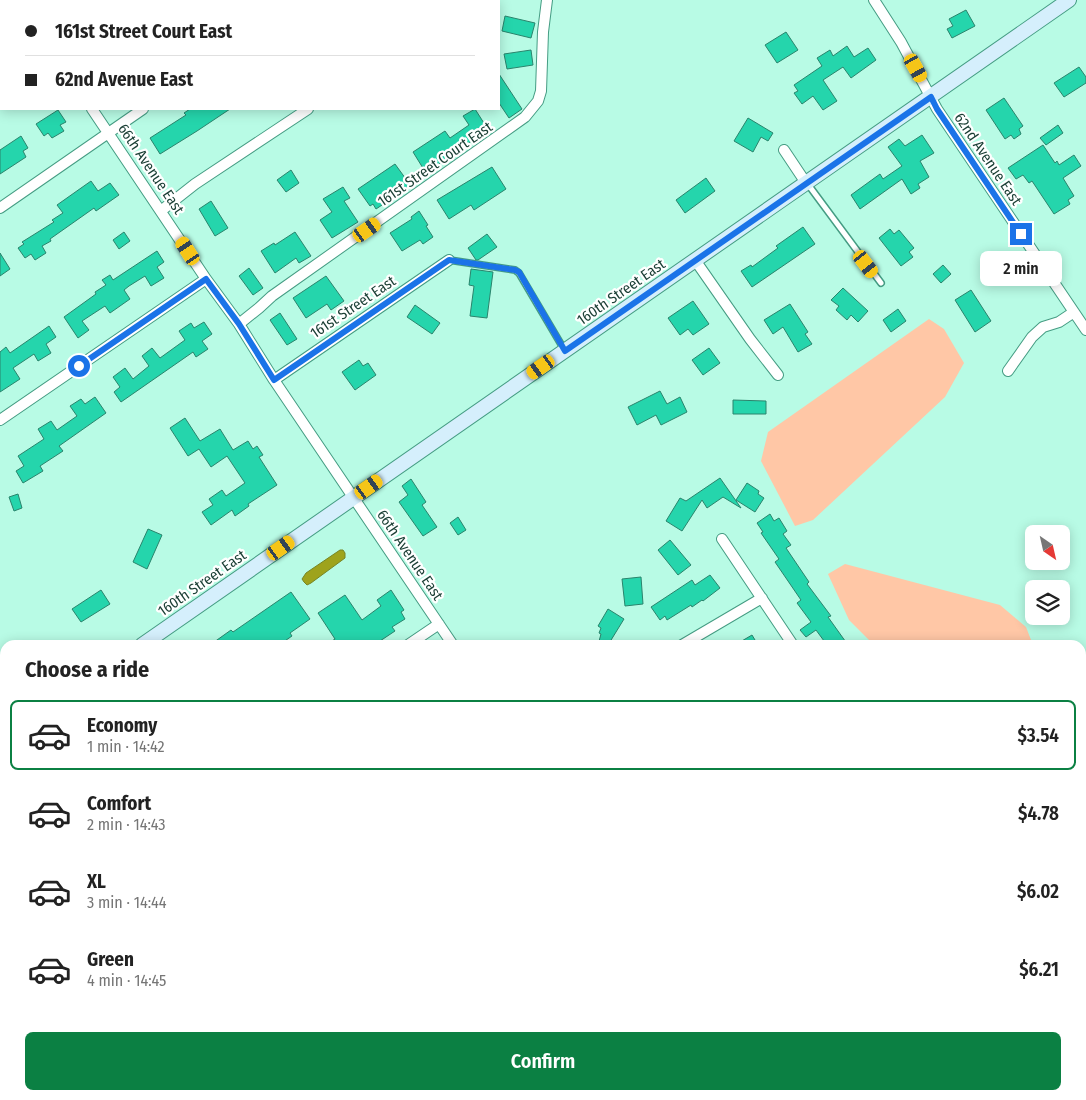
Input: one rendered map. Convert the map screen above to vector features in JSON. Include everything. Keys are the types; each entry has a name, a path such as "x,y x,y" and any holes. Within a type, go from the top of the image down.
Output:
{"main road":[{"name":"160th Street East","path":"149,640 1069,0"}],"street":[{"name":"161st Street Court East","path":"239,324 272,296 525,117 538,101 541,92 543,32 547,0"},
{"name":"62nd Avenue East","path":"874,0 937,109 1086,330"},
{"name":"66th Avenue East","path":"93,110 162,210 206,279 239,324 274,380 450,640"},
{"path":"0,208 142,110"},
{"path":"162,210 195,184 306,110"},
{"path":"784,150 806,183"},
{"name":"161st Street East","path":"274,380 449,260"},
{"path":"695,260 778,376"},
{"path":"0,420 206,279"},
{"path":"1008,371 1032,336 1043,327 1059,322 1074,312"},
{"path":"722,539 790,640"},
{"path":"691,640 762,598"},
{"path":"415,640 439,624"}],"lane":[{"path":"806,183 881,284"},
{"path":"449,260 519,272 565,351"}],"shaded area":[{"path":"929,319 944,329 964,363 945,397 813,520 795,526 761,461 768,432"},
{"path":"340,550 343,550 345,553 345,558 311,583 307,585 304,582 302,579 306,573"},
{"path":"845,564 1000,605 1026,627 1031,640 869,640 849,620 828,574"}],"building":[{"path":"966,10 975,26 952,38 947,29 953,26 949,19"},
{"path":"505,16 535,23 531,38 502,31"},
{"path":"786,32 798,50 777,63 765,45"},
{"path":"847,46 854,57 868,48 876,60 851,78 843,67 823,80 837,101 823,110 813,96 802,104 794,93 798,91 794,85 822,66 817,58 830,50 833,56"},
{"path":"531,50 533,65 507,69 504,54"},
{"path":"1079,67 1086,77 1086,83 1064,97 1054,83"},
{"path":"500,76 522,109 509,118 500,104"},
{"path":"1004,98 1023,126 1019,129 1021,134 1014,139 1011,135 1005,139 986,110"},
{"path":"58,110 66,122 60,125 64,131 52,138 48,133 44,136 36,124"},
{"path":"188,110 228,110 160,154 150,138 186,115 184,113"},
{"path":"476,110 489,131 426,173 413,152 445,131 450,138 469,125 463,116"},
{"path":"748,118 773,133 768,141 761,137 753,152 734,141"},
{"path":"1058,125 1063,133 1046,145 1040,138"},
{"path":"922,135 934,153 920,161 929,177 918,184 920,188 911,194 902,179 860,209 851,195 880,174 883,179 902,166 888,147 899,139 905,146"},
{"path":"21,136 28,148 23,151 26,157 0,174 0,150"},
{"path":"1043,145 1055,163 1057,161 1059,165 1074,155 1081,166 1063,178 1074,196 1068,200 1070,204 1054,214 1032,181 1029,183 1023,175 1016,179 1008,168"},
{"path":"395,164 411,186 376,209 373,204 370,206 358,189"},
{"path":"492,167 506,189 474,210 471,205 449,219 437,200"},
{"path":"291,170 299,183 286,192 277,180"},
{"path":"706,178 715,191 685,213 676,200"},
{"path":"91,181 98,191 110,183 119,195 96,211 94,208 50,239 51,241 42,246 46,253 35,260 31,254 25,258 18,248 24,244 22,242 54,222 52,220 63,213 57,205"},
{"path":"343,187 350,198 344,201 358,222 332,238 320,220 332,212 323,199"},
{"path":"211,201 228,228 215,236 199,209"},
{"path":"419,211 433,237 423,244 420,240 402,251 390,233 412,219 411,217"},
{"path":"803,227 815,244 752,287 741,271 751,265 752,267 778,248 776,246"},
{"path":"890,229 894,234 899,230 914,248 909,252 913,257 901,266 879,238"},
{"path":"124,232 130,241 119,249 113,240"},
{"path":"295,232 311,256 299,263 296,258 275,273 261,251 274,243 275,245"},
{"path":"487,234 497,247 476,260 468,248"},
{"path":"157,251 164,262 157,267 164,278 151,286 145,276 129,286 124,290 130,299 110,313 105,306 82,321 89,330 78,338 64,317 106,285 102,280 110,275 113,280"},
{"path":"0,253 10,269 0,276"},
{"path":"943,265 951,274 941,283 933,274"},
{"path":"249,268 263,288 253,295 239,276"},
{"path":"471,269 493,272 487,318 470,316 474,286 469,285"},
{"path":"326,276 344,301 331,310 327,304 306,318 293,298"},
{"path":"843,288 868,311 858,322 851,315 847,320 836,310 839,306 831,300"},
{"path":"971,290 991,321 975,332 955,300"},
{"path":"693,301 709,324 693,335 688,329 680,335 668,318"},
{"path":"790,304 808,332 805,334 812,344 798,352 783,327 773,334 764,320"},
{"path":"415,305 440,323 432,334 407,317"},
{"path":"898,309 906,321 891,332 883,320"},
{"path":"280,313 297,339 287,345 270,320"},
{"path":"204,322 212,334 202,341 208,349 196,357 193,352 121,402 114,392 120,387 113,377 125,368 133,379 149,366 142,356 152,348 160,358 185,340 179,331 191,323 194,328"},
{"path":"49,326 56,337 46,344 51,353 38,361 34,354 13,368 20,379 0,392 0,352 6,347 10,353"},
{"path":"709,348 720,363 703,375 692,360"},
{"path":"359,360 363,366 368,363 376,375 355,390 342,372"},
{"path":"660,391 667,404 680,397 687,412 661,425 656,415 637,425 628,407"},
{"path":"95,397 106,413 59,446 63,451 40,466 43,471 23,483 16,471 24,466 18,456 44,439 38,429 51,421 57,430 77,416 70,406 81,399 85,404"},
{"path":"733,400 766,401 766,414 733,414"},
{"path":"185,418 200,441 220,429 233,450 248,441 253,449 257,446 263,455 259,457 277,485 248,504 249,506 235,516 232,510 211,525 202,512 213,505 209,499 222,490 226,496 245,483 227,456 211,467 199,449 188,456 170,428"},
{"path":"720,478 741,508 723,497 707,508 702,500 682,531 666,521 680,498 686,501"},
{"path":"411,479 426,502 422,505 437,527 423,536 399,502 408,495 402,486"},
{"path":"747,483 759,491 758,494 764,498 755,512 736,500"},
{"path":"18,494 22,508 14,511 9,497"},
{"path":"770,514 774,521 779,518 787,531 783,534 791,545 786,548 809,582 807,584 831,616 828,617 844,640 823,640 816,630 806,637 800,630 811,622 797,603 801,600 775,562 779,559 761,533 763,532 757,523"},
{"path":"458,517 466,530 458,535 450,523"},
{"path":"148,529 162,535 147,569 133,562"},
{"path":"670,540 691,565 678,575 658,550"},
{"path":"710,575 720,588 692,607 691,605 667,620 665,616 660,620 651,607 692,580 695,585"},
{"path":"641,577 643,604 625,606 622,579"},
{"path":"101,590 110,604 81,622 72,609"},
{"path":"391,590 404,610 401,612 405,619 392,627 395,631 382,640 334,640 335,639 318,613 345,595 362,620 381,606 377,600"},
{"path":"291,592 310,619 290,633 292,636 286,640 217,640 231,630 233,632"},
{"path":"608,609 624,619 611,640 599,640 601,628 598,626"},
{"path":"752,635 755,640 744,640"}],"route":[{"path":"79,366 206,279 239,324 274,380 353,324 449,260 519,272 565,351 931,97 937,109 1021,234"}]}
